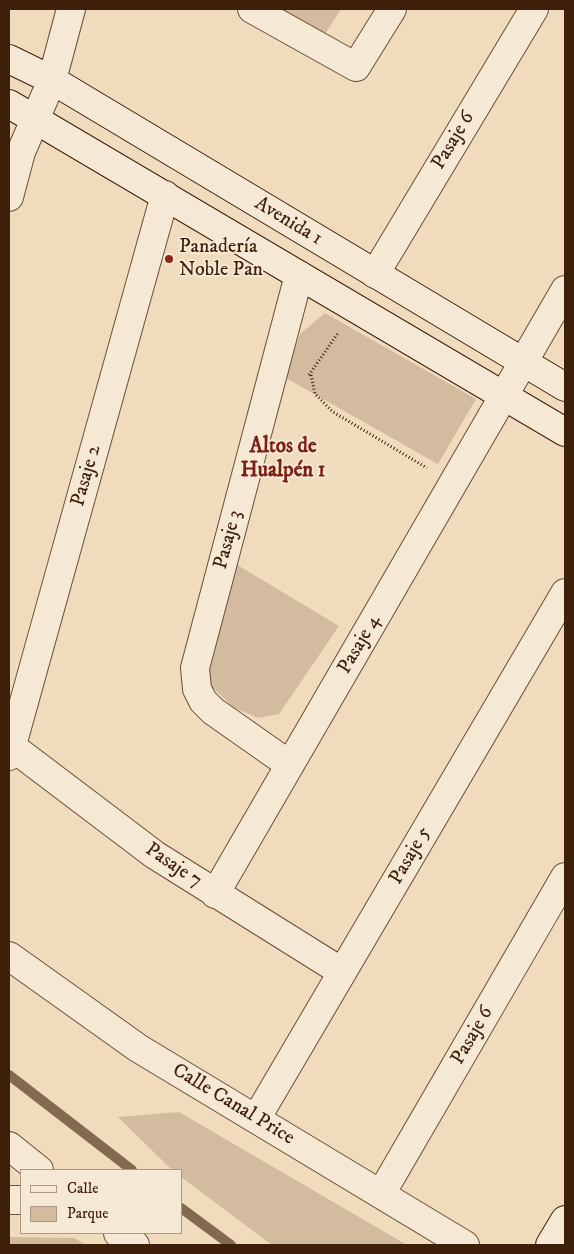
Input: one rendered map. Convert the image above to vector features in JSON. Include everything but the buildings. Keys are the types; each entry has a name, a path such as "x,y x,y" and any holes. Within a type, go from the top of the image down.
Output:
{"street":[{"path":"9,197 21,152 34,118 52,80 71,9"},
{"path":"252,9 356,67 392,9"},
{"name":"Pasaje 6","path":"375,274 534,9"},
{"name":"Avenida 1","path":"9,59 52,80 565,387"},
{"name":"Avenida 1","path":"9,104 565,432"},
{"name":"Pasaje 2","path":"10,751 165,195"},
{"name":"Pasaje 3","path":"290,765 213,711 203,701 195,678 196,663 299,275"},
{"name":"Pasaje 4","path":"215,894 565,290"},
{"name":"Pasaje 5","path":"256,1119 565,593"},
{"name":"Pasaje 7","path":"10,751 155,855 342,972"},
{"name":"Pasaje 6","path":"381,1194 565,877"},
{"name":"Calle Canal Price","path":"9,956 138,1048 465,1245"},
{"path":"9,1146 38,1169"},
{"path":"550,1245 565,1220"},
{"path":"119,1234 134,1245"}],"path":[{"path":"354,307 311,375 315,394 333,412 454,483"},
{"path":"272,380 311,375"}],"green space":[{"path":"264,9 341,9 325,34 307,34"},
{"path":"325,313 476,399 438,464 284,377 300,334"},
{"path":"234,563 339,626 279,714 258,718 233,707 212,687 206,661"},
{"path":"179,1112 407,1245 272,1245 182,1178 182,1169 171,1169 118,1117"},
{"path":"9,1237 75,1238 85,1245 9,1245"}],"waterway":[{"path":"9,1075 131,1169"},
{"path":"182,1209 231,1245"}],"place":[{"name":"Panadería Noble Pan","path":"169,259"}],"district":[{"name":"Altos de Hualpén 1","path":"283,460"}]}
